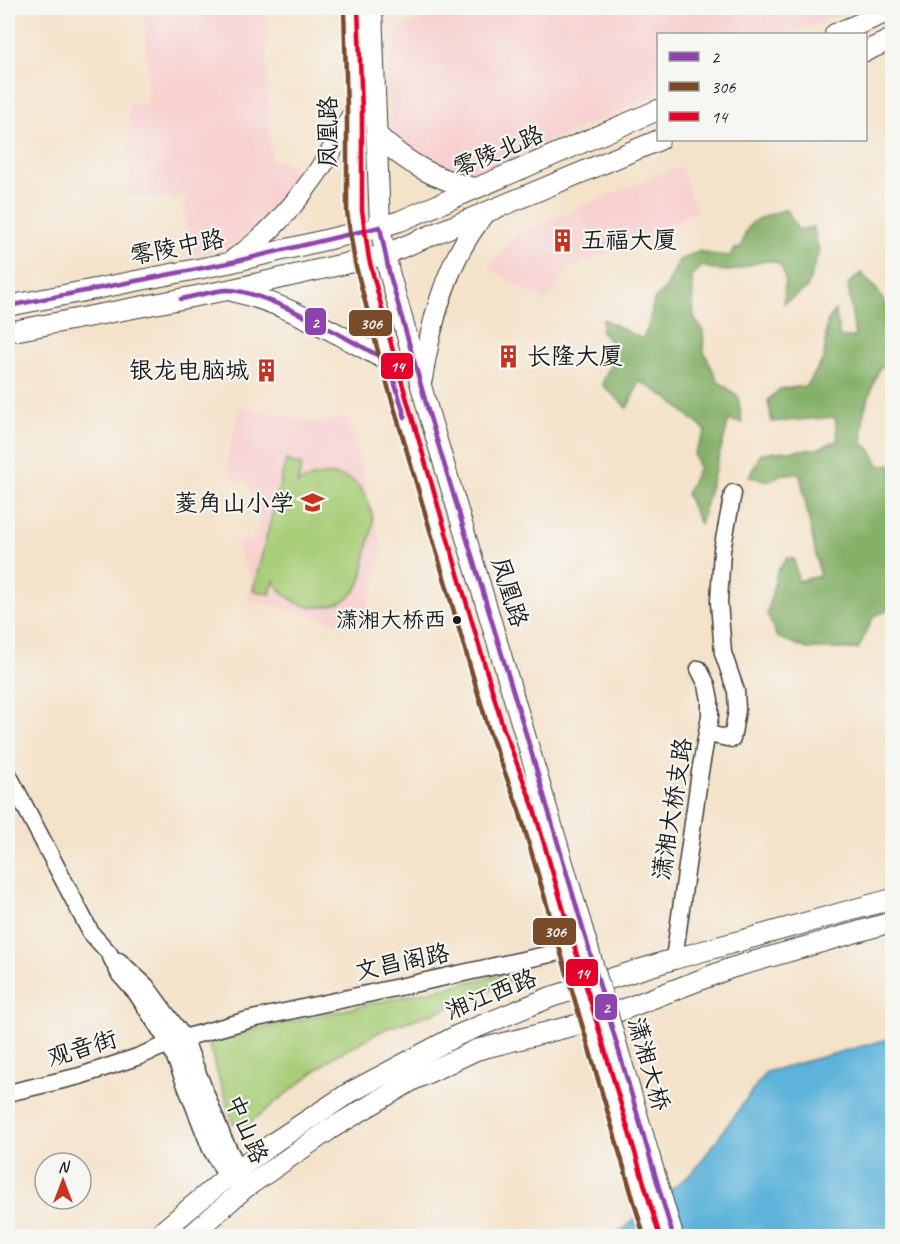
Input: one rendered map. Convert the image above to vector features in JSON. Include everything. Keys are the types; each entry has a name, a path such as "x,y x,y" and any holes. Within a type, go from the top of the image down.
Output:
{"main road":[{"name":"凤凰路","path":"351,8 355,111 354,211 362,261 388,361 496,729 526,808"},
{"name":"凤凰路","path":"372,8 380,227 384,255 545,802"},
{"path":"837,33 892,10"},
{"path":"867,51 892,39"},
{"name":"零陵北路","path":"357,234 400,221 657,110"},
{"path":"228,263 260,239 287,209 331,152 355,111"},
{"path":"377,135 420,170 455,184 475,188"},
{"path":"8,332 228,290 384,255 657,141"},
{"path":"422,384 430,340 456,259 463,243 485,214"},
{"name":"零陵中路","path":"8,306 228,263 357,234"},
{"path":"228,290 267,300 286,308 388,361"},
{"name":"潇湘大桥","path":"545,802 673,1236"},
{"name":"潇湘大桥","path":"526,808 652,1236"},
{"name":"湘江西路","path":"157,1236 233,1172 349,1093 458,1035 551,997 674,959 892,899"},
{"name":"湘江西路","path":"190,1236 245,1188 289,1156 365,1107 413,1080 476,1050 597,1020 731,968 892,922"}],"street":[{"path":"708,734 732,739 737,710 736,691 723,652 719,602 722,550 733,493"},
{"name":"潇湘大桥支路","path":"674,959 700,772 708,734 710,700 707,685 699,669"},
{"name":"中山路","path":"8,774 91,933 109,953 120,975 177,1041 223,1138 233,1172 245,1188"},
{"name":"文昌阁路","path":"177,1041 248,1020 583,947 563,884"},
{"name":"观音街","path":"8,1094 80,1076 177,1041"}],"shaded area":[{"path":"436,8 854,8 795,33 657,33 657,94 526,152 475,178 442,174 393,136 384,87 399,28 435,16"},
{"path":"265,10 271,160 280,160 306,179 281,208 241,243 188,256 184,198 129,197 129,106 148,103 145,15"},
{"name":"五福大厦","path":"680,166 696,212 568,270 546,303 490,268 515,234"},
{"name":"菱角山小学","path":"239,406 313,423 347,417 383,551 362,629 248,599 251,578 236,544 253,540 260,522 249,483 243,480 236,482 226,465"}],"green space":[{"path":"787,209 798,230 813,227 819,251 807,288 784,303 784,274 776,262 770,261 731,271 702,266 692,277 694,318 703,331 704,352 718,381 738,396 742,423 729,420 700,524 686,494 699,468 694,454 706,431 669,399 640,381 627,408 602,384 617,349 601,331 603,319 642,339 648,328 654,300 666,288 679,260 699,251 730,256 734,249 741,248 751,224 762,217"},
{"path":"861,273 877,290 892,316 892,372 880,366 864,411 862,443 869,448 880,466 892,464 892,609 874,616 858,649 808,649 777,637 767,613 777,572 787,558 794,559 798,581 820,576 800,474 781,474 770,481 749,477 761,453 817,449 838,440 835,417 772,422 768,400 780,389 807,386 824,358 827,322 835,310 840,337 855,337 848,284"},
{"path":"286,460 302,465 297,484 317,476 347,478 362,490 370,508 373,520 360,582 349,598 335,604 312,607 299,604 288,597 274,581 270,594 253,590"},
{"path":"514,972 516,979 443,1010 387,1028 333,1057 247,1125 233,1123 208,1043 213,1039"}],"water":[{"path":"892,1038 892,1236 615,1236 695,1170 766,1072"}],"transit line":[{"name":"306","path":"344,8 347,212 355,263 381,363 489,731 519,810 644,1236"},
{"name":"14","path":"358,8 362,111 362,210 369,259 395,359 503,727 533,806 659,1234"},
{"name":"2","path":"8,306 228,263 380,227 389,272 429,414 523,724 673,1236"},
{"name":"2","path":"181,299 227,290 243,292 285,307 331,330 388,361 405,417"}],"place":[{"name":"五福大厦","path":"563,240"},
{"name":"长隆大厦","path":"509,356"},
{"name":"银龙电脑城","path":"267,370"},
{"name":"菱角山小学","path":"312,503"},
{"name":"潇湘大桥西","path":"457,620"}]}
